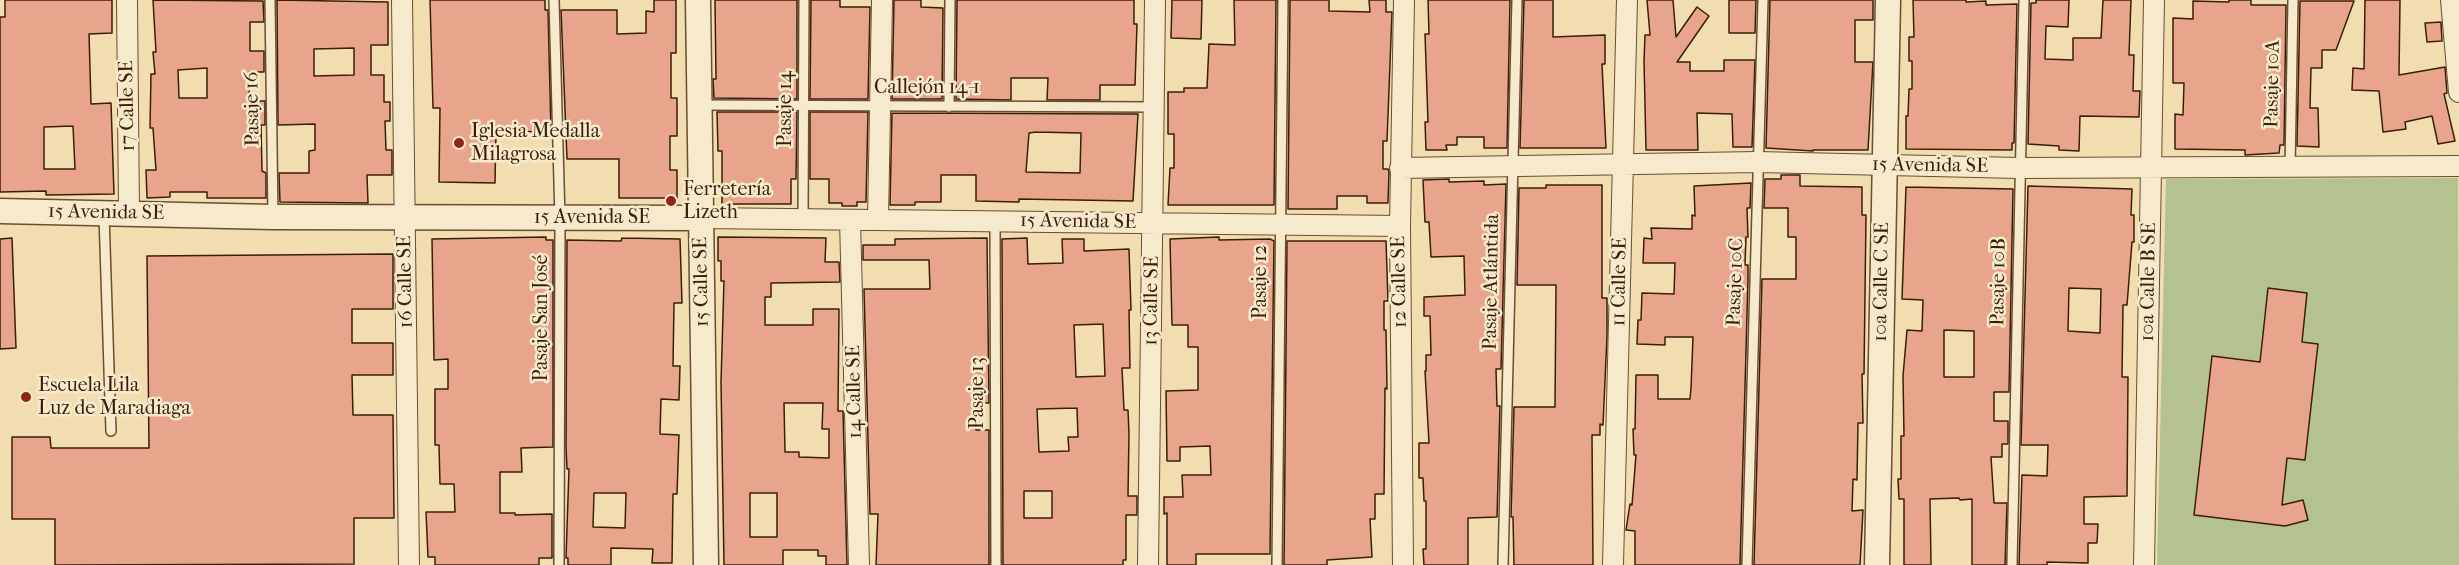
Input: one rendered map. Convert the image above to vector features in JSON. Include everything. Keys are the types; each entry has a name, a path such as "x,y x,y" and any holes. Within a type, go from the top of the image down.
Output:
{"street":[{"name":"17 Calle SE","path":"127,0 129,213"},
{"name":"16 Calle SE","path":"402,0 409,565"},
{"name":"15 Calle SE","path":"698,0 706,565"},
{"path":"878,220 882,0"},
{"name":"13 Calle SE","path":"1148,565 1155,0"},
{"name":"12 Calle SE","path":"1403,565 1400,168 1404,0"},
{"name":"11 Calle SE","path":"1613,565 1627,0"},
{"name":"10a Calle C SE","path":"1877,565 1888,0"},
{"name":"10a Calle B SE","path":"2144,565 2154,0"},
{"path":"2451,0 2459,92"},
{"name":"15 Avenida SE","path":"1400,168 1513,164 1623,165 1757,162 2019,168 2459,166"},
{"name":"15 Avenida SE","path":"0,212 129,213 273,218 701,218 1400,226"},
{"name":"14 Calle SE","path":"850,220 859,565"}],"lane":[{"name":"Pasaje 16","path":"270,0 273,218"},
{"name":"Pasaje San José","path":"554,0 560,219 559,565"},
{"name":"Pasaje 14","path":"803,219 804,0"},
{"path":"950,0 950,106"},
{"name":"Pasaje 12","path":"1277,565 1283,0"},
{"name":"Pasaje Atlántida","path":"1503,565 1517,0"},
{"name":"Pasaje 10C","path":"1747,565 1763,0"},
{"name":"Pasaje 10B","path":"2012,565 2024,0"},
{"name":"Pasaje 10A","path":"2290,168 2293,0"},
{"name":"Callejón 14-1","path":"700,105 1154,107"},
{"path":"104,213 111,431"},
{"name":"Pasaje 13","path":"995,221 996,565"}],"green space":[{"path":"2458,178 2459,565 2157,565 2166,179","holes":["2268,289 2302,342 2318,344 2305,460 2287,458 2280,525 2194,515 2212,357 2260,362"]}],"building":[{"path":"5,0 112,0 112,33 89,34 91,104 111,103 114,194 46,195 46,191 0,192 0,17 5,17","holes":["73,126 75,169 44,169 44,127"]},
{"path":"153,0 263,1 264,22 250,22 250,51 264,51 264,72 249,72 249,101 265,101 265,125 261,125 262,171 266,173 266,198 207,198 207,192 170,192 170,197 147,198 146,170 156,170 153,128 150,128 151,74 155,74 153,52 156,52","holes":["207,68 207,98 179,98 178,70"]},
{"path":"277,0 388,2 388,45 371,45 371,75 384,75 384,102 390,102 390,121 385,121 386,150 392,150 392,175 367,175 368,203 280,202 279,173 309,173 309,151 315,150 315,124 278,125","holes":["354,48 354,75 314,76 314,49"]},
{"path":"430,0 545,0 545,10 548,10 551,132 496,131 495,183 439,182 440,108 433,108"},
{"path":"654,0 676,0 676,53 671,53 671,98 677,98 677,136 670,136 670,170 677,170 677,198 619,198 619,159 567,159 561,10 617,10 617,34 646,33 646,11 654,12"},
{"path":"715,0 797,0 797,99 714,98 713,79 716,79"},
{"path":"811,0 840,0 840,7 870,7 868,99 810,99"},
{"path":"894,0 921,0 921,7 943,8 942,99 892,99"},
{"path":"957,0 1134,0 1134,24 1137,24 1135,85 1100,85 1100,100 1047,100 1048,78 1011,78 1011,100 956,99"},
{"path":"1172,0 1202,0 1201,39 1171,38"},
{"path":"1234,0 1276,0 1274,205 1168,205 1170,168 1174,168 1174,134 1168,134 1168,92 1184,92 1184,88 1207,88 1209,44 1235,45"},
{"path":"1290,0 1329,0 1329,11 1370,12 1369,0 1386,0 1386,12 1392,12 1387,141 1383,141 1383,169 1388,169 1389,172 1388,203 1367,203 1367,196 1337,196 1337,209 1288,209"},
{"path":"1428,0 1510,0 1507,148 1484,148 1484,137 1457,137 1457,145 1446,145 1447,150 1426,150 1425,122 1428,122 1425,34 1429,34"},
{"path":"1524,0 1553,0 1553,37 1605,35 1605,64 1602,64 1606,148 1520,148"},
{"path":"1647,0 1673,0 1676,37 1697,7 1709,16 1677,62 1690,62 1690,71 1724,71 1724,60 1755,60 1752,147 1733,147 1732,114 1697,113 1698,150 1646,150 1644,61 1645,35 1650,35"},
{"path":"1729,0 1756,0 1755,33 1729,33"},
{"path":"1770,0 1873,0 1873,20 1855,20 1855,62 1873,62 1868,150 1813,151 1766,148"},
{"path":"1913,0 1986,1 1986,5 2017,4 2012,150 1906,149 1906,116 1908,116 1909,89 1912,89 1909,37 1914,37"},
{"path":"2036,0 2069,0 2068,27 2046,26 2045,59 2073,60 2073,38 2101,38 2103,0 2131,0 2129,55 2134,55 2133,91 2140,91 2139,117 2080,116 2079,151 2059,150 2059,146 2028,144 2031,3 2036,3"},
{"path":"2229,0 2251,0 2251,5 2286,5 2284,145 2280,145 2279,153 2245,155 2245,150 2175,149 2175,114 2183,115 2184,83 2173,83 2173,18 2193,19 2193,1 2229,2"},
{"path":"2365,0 2400,0 2399,75 2445,67 2447,93 2444,94 2455,141 2438,144 2432,116 2405,122 2406,129 2383,132 2379,91 2352,90 2353,68 2364,69"},
{"path":"2300,1 2354,1 2336,50 2322,50 2322,68 2311,68 2310,108 2318,108 2319,147 2297,146"},
{"path":"2441,22 2442,41 2427,42 2425,23"},
{"path":"717,112 797,112 796,179 791,179 791,204 722,204 722,151 718,151"},
{"path":"810,112 868,112 866,202 857,202 857,206 829,203 829,179 810,179"},
{"path":"892,113 1138,114 1133,201 1019,199 1019,202 976,201 976,175 941,175 941,202 890,205","holes":["1029,133 1081,133 1080,173 1026,172"]},
{"path":"1781,175 1800,175 1800,186 1862,187 1862,215 1866,215 1863,423 1858,423 1857,480 1853,479 1852,511 1863,510 1860,565 1754,565 1762,279 1796,279 1796,237 1788,237 1788,208 1764,208 1765,179 1781,179"},
{"path":"1449,179 1449,182 1484,181 1484,185 1506,184 1501,369 1496,369 1497,406 1500,406 1497,517 1468,518 1468,565 1424,565 1426,501 1424,501 1423,478 1419,478 1419,443 1429,443 1425,371 1426,355 1431,355 1430,316 1424,316 1424,297 1465,295 1464,256 1431,257 1429,222 1425,222 1423,180"},
{"path":"1751,183 1750,208 1747,208 1748,237 1746,237 1745,265 1748,265 1748,279 1740,565 1635,565 1635,531 1626,530 1630,504 1632,505 1636,455 1634,455 1633,429 1635,429 1636,375 1658,375 1658,399 1690,399 1693,337 1665,337 1665,345 1637,344 1642,293 1674,294 1675,263 1643,263 1644,238 1652,239 1651,228 1692,229 1692,215 1695,216 1694,186"},
{"path":"1546,185 1602,185 1602,298 1607,298 1607,336 1603,425 1600,424 1600,435 1592,435 1593,565 1514,565 1513,517 1511,517 1514,407 1555,407 1556,285 1517,285 1519,188 1546,188"},
{"path":"2028,186 2132,189 2131,215 2134,215 2134,242 2132,242 2127,305 2123,305 2122,377 2128,377 2127,496 2084,497 2084,524 2098,524 2097,543 2088,543 2088,563 2047,562 2047,565 2019,565 2022,475 2047,476 2048,445 2021,445","holes":["2069,288 2101,289 2100,333 2068,331"]},
{"path":"1906,187 2013,189 2009,392 1994,392 1994,421 2008,421 2008,444 2002,444 2002,457 1991,457 1994,503 2007,503 2005,565 1972,565 1972,499 1960,500 1959,498 1930,499 1931,565 1904,565 1904,499 1899,499 1898,479 1901,479 1901,436 1904,436 1903,376 1907,330 1922,331 1923,300 1902,299","holes":["1944,330 1974,331 1974,377 1944,377"]},
{"path":"546,237 546,240 553,240 553,447 521,448 522,472 500,472 500,513 552,514 552,558 539,558 539,565 435,565 435,557 428,557 426,512 455,512 454,484 440,484 439,445 435,445 435,389 448,389 448,359 434,360 432,239"},
{"path":"718,237 826,238 825,262 839,262 840,282 771,283 771,297 765,297 765,325 813,325 813,309 839,309 838,411 843,411 847,565 826,565 826,556 818,556 818,550 783,550 783,565 724,565 721,382 724,281 721,281 721,261 718,261","holes":["784,403 823,403 822,429 829,429 829,458 799,457 799,452 785,452","750,493 777,493 777,537 750,537"]},
{"path":"1219,237 1219,240 1270,239 1274,241 1270,554 1196,554 1196,565 1167,565 1167,513 1164,514 1164,497 1183,497 1182,475 1211,475 1210,446 1180,447 1180,461 1167,461 1166,391 1198,390 1198,347 1188,347 1188,325 1172,325 1170,239"},
{"path":"12,238 16,348 0,349 0,239"},
{"path":"622,238 680,239 682,303 674,303 673,366 680,366 679,400 661,399 660,434 679,435 677,494 673,494 672,563 652,563 653,549 611,548 611,565 568,565 568,558 566,558 569,469 567,469 566,447 567,240 621,241","holes":["594,493 626,493 625,528 593,527"]},
{"path":"987,238 989,403 976,403 976,430 989,430 989,565 876,565 878,514 870,514 864,289 930,289 929,260 863,260 863,245 895,245 895,239"},
{"path":"1027,238 1028,264 1063,263 1062,239 1084,239 1084,251 1129,249 1130,368 1122,368 1124,410 1128,410 1128,496 1137,496 1137,515 1126,515 1126,560 1123,560 1123,565 1003,565 1002,239","holes":["1103,324 1105,376 1076,377 1074,325","1077,408 1078,437 1068,437 1069,451 1039,452 1037,409","1024,491 1052,491 1052,518 1024,518"]},
{"path":"1287,241 1386,241 1388,301 1384,301 1387,389 1385,388 1384,494 1375,494 1375,519 1370,519 1372,557 1327,560 1327,565 1284,565"},
{"path":"393,254 393,309 352,309 352,343 393,343 393,375 352,375 353,415 393,415 394,518 354,518 354,564 55,565 55,519 12,519 12,437 50,437 51,448 149,448 147,256"},
{"path":"2268,288 2307,293 2302,342 2318,344 2305,460 2287,458 2282,505 2303,500 2308,520 2285,526 2194,515 2212,356 2260,362"}],"place":[{"name":"Iglesia Medalla Milagrosa","path":"459,143"},
{"name":"Ferretería Lizeth","path":"671,201"},
{"name":"Escuela Lila Luz de Maradiaga","path":"26,397"}]}
